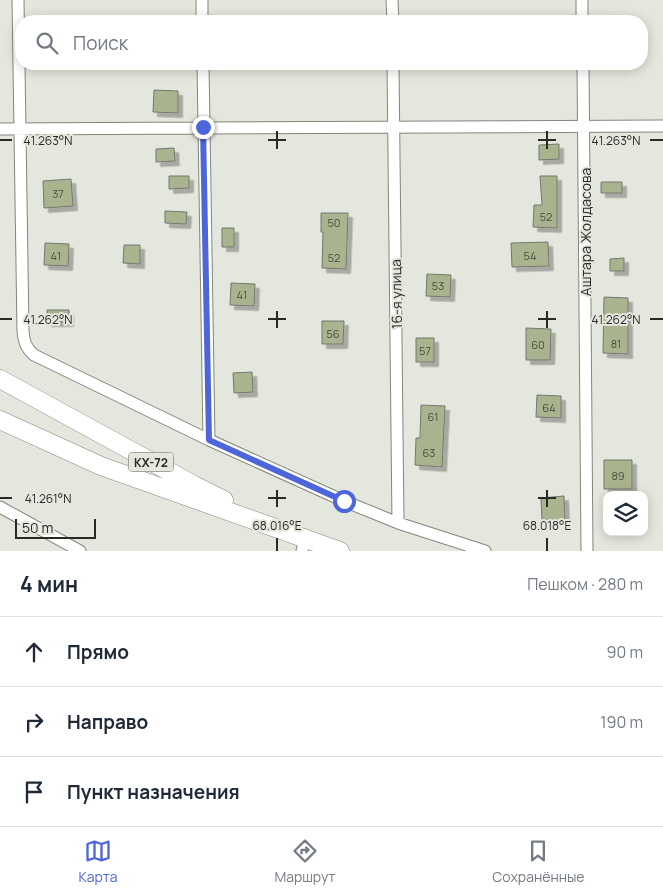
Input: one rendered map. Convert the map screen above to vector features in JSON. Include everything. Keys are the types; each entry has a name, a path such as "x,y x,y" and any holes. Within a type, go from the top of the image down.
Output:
{"main road":[{"name":"КХ-72","path":"0,380 303,545"},
{"name":"КХ-72","path":"0,420 101,466 303,545 340,551"}],"street":[{"path":"18,0 18,15"},
{"path":"202,0 202,15"},
{"path":"392,0 393,15"},
{"path":"582,0 582,15"},
{"path":"19,70 23,331 25,345 34,355 209,440 344,501 398,523 485,551"},
{"path":"203,70 209,440"},
{"name":"16-я улица","path":"393,70 398,523"},
{"name":"Аштара Жолдасова","path":"583,70 587,551"},
{"path":"0,129 663,126"},
{"path":"0,507 80,551"}],"building":[{"path":"154,90 178,91 178,113 153,112"},
{"path":"559,144 559,159 539,160 539,145"},
{"path":"174,148 175,161 156,162 156,149"},
{"path":"169,176 189,176 189,188 169,189"},
{"path":"540,176 557,176 557,228 533,227 534,205 542,205"},
{"path":"71,179 73,206 44,208 43,181"},
{"path":"601,182 622,182 622,193 601,193"},
{"path":"165,211 187,212 186,224 165,223"},
{"path":"321,213 348,213 346,269 322,268 323,232 321,232"},
{"path":"222,228 234,228 234,247 222,247"},
{"path":"548,242 549,266 512,267 511,243"},
{"path":"45,243 69,244 68,266 44,265"},
{"path":"124,245 140,245 140,264 123,263"},
{"path":"624,258 624,271 610,271 610,259"},
{"path":"427,274 451,275 450,297 426,296"},
{"path":"231,283 255,284 254,306 230,305"},
{"path":"604,297 628,298 628,354 603,353"},
{"path":"47,310 69,310 69,322 47,322"},
{"path":"322,321 344,321 343,344 322,344"},
{"path":"526,328 551,329 550,360 526,360"},
{"path":"416,338 434,338 434,362 416,362"},
{"path":"252,372 253,392 234,393 233,373"},
{"path":"537,395 561,396 561,418 536,417"},
{"path":"421,405 445,406 442,467 415,465 416,438 420,438"},
{"path":"604,460 632,460 632,489 604,489"},
{"path":"564,496 565,520 542,521 541,498"}],"route":[{"path":"203,127 209,440 344,501"}]}
